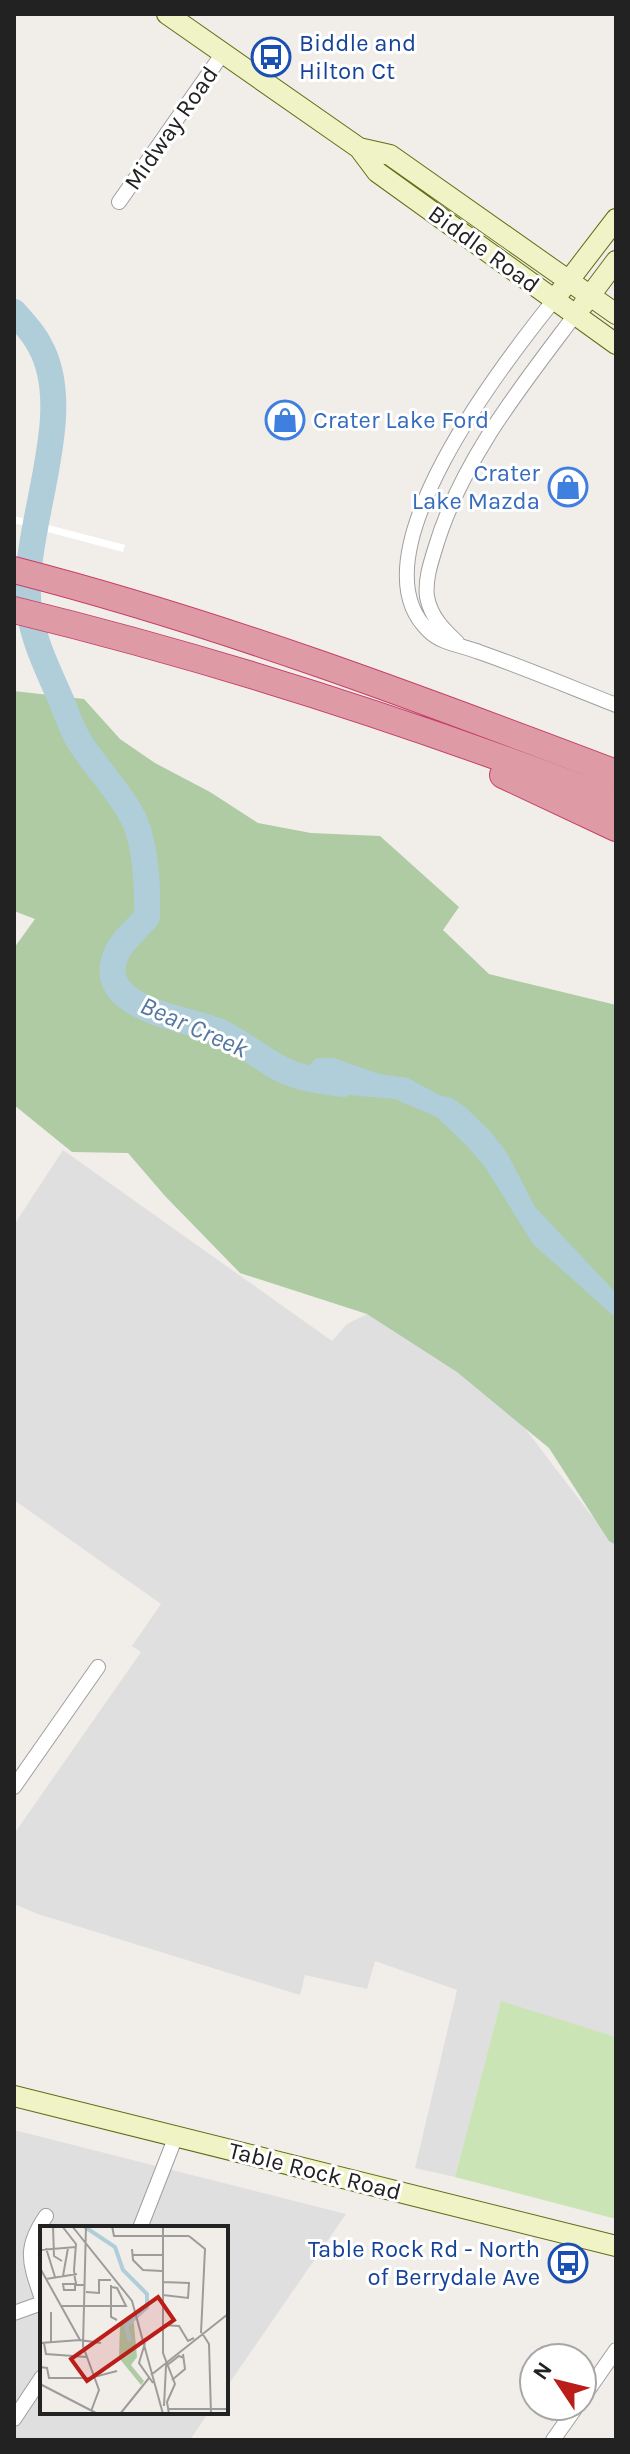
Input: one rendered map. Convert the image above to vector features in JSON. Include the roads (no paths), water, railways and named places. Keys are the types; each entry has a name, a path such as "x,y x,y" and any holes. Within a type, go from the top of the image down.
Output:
{"highway":[{"path":"14,570 117,598 361,677 616,773"},
{"path":"14,610 115,634 258,675 451,739 616,801"},
{"path":"451,739 497,772 616,828"}],"main road":[{"name":"Biddle Road","path":"167,14 359,148 377,172 616,344"},
{"name":"Biddle Road","path":"359,148 390,155 616,314"},
{"path":"554,300 616,219"},
{"path":"575,315 616,261"},
{"name":"Table Rock Road","path":"14,2096 616,2246"}],"street":[{"name":"Midway Road","path":"119,202 223,53"},
{"path":"554,300 458,433 440,467 410,543 405,581 409,602 418,619 440,640 616,705"},
{"path":"460,645 438,623 430,609 427,593 428,575 443,520 479,449 575,315"},
{"path":"14,1787 98,1667"},
{"path":"141,2226 176,2136"},
{"path":"40,2295 32,2272 29,2249 35,2232 46,2216"},
{"path":"14,2313 40,2302"},
{"path":"598,2376 616,2350"},
{"path":"14,2419 40,2380"},
{"path":"553,2440 566,2422"}],"water":[{"path":"316,1058 334,1058 379,1074 408,1078 465,1107 507,1153 535,1207 616,1293 616,1318 533,1244 485,1167 437,1117 395,1099 326,1093 309,1086 307,1068"}],"waterway":[{"name":"Bear Creek","path":"14,312 40,346 50,374 53,406 51,439 28,579 31,622 42,657 74,732 126,806 137,826 143,852 147,917 118,950 113,974 118,988 148,1009 220,1032 290,1073 343,1084"}],"place":[{"name":"Biddle and Hilton Ct","path":"271,57"},
{"name":"Crater Lake Ford","path":"285,420"},
{"name":"Crater Lake Mazda","path":"568,487"},
{"name":"Table Rock Rd - North of Berrydale Ave","path":"568,2263"}]}
